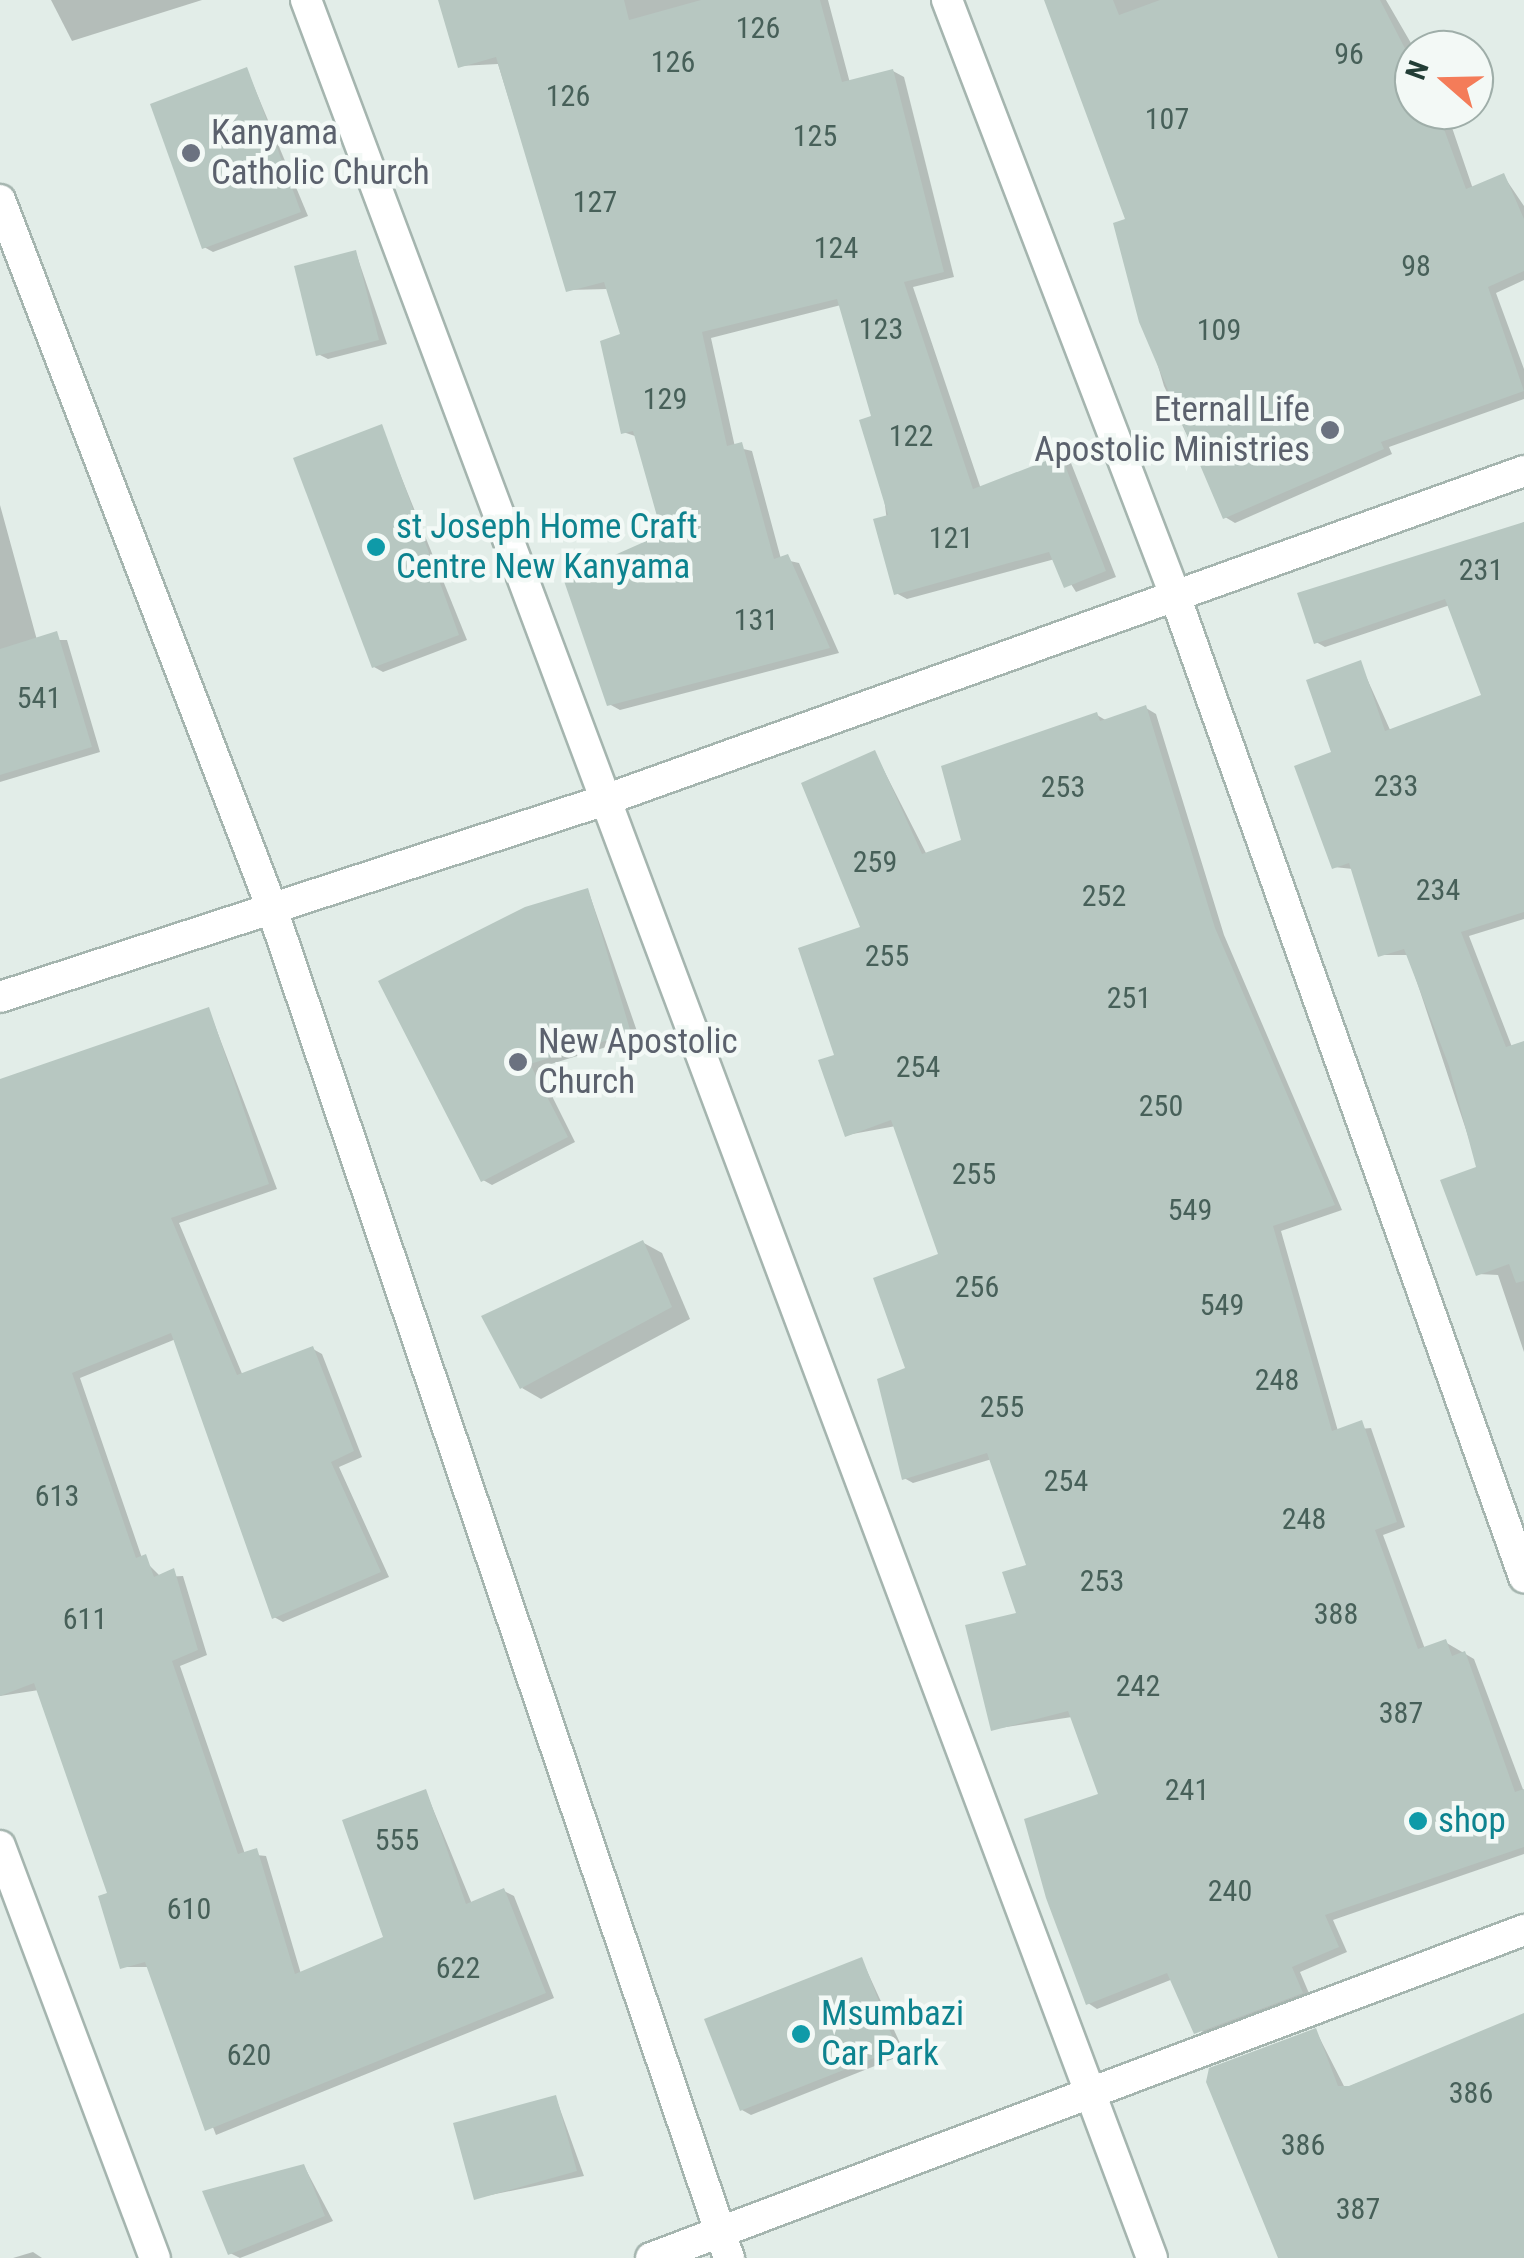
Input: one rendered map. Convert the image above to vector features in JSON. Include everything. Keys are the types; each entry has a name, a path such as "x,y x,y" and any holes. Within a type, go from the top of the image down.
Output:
{"street":[{"path":"306,0 602,801 1092,2086 1152,2258"},
{"path":"947,0 1173,590 1524,1577"},
{"path":"0,200 270,903 725,2246"},
{"path":"0,997 270,903 602,801 1173,590 1524,471"},
{"path":"0,1846 155,2258"},
{"path":"651,2258 725,2246 1092,2086 1524,1930"}],"building":[{"path":"438,0 624,0 629,20 701,0 820,0 842,82 893,69 944,272 904,282 973,489 1061,455 1106,571 1064,588 1049,552 894,595 873,519 888,515 859,420 871,416 837,299 702,332 727,446 742,442 774,559 788,554 830,648 607,706 563,578 662,534 633,431 621,434 600,341 620,334 604,282 566,292 496,57 458,68"},
{"path":"1044,0 1113,0 1119,15 1160,0 1380,0 1395,30 1394,130 1444,130 1466,189 1504,173 1524,219 1524,271 1488,287 1524,391 1381,442 1384,449 1223,519 1139,322 1113,223 1125,219"},
{"path":"247,67 301,212 202,249 150,104"},
{"path":"356,250 379,340 316,356 294,266"},
{"name":"st Joseph Home Craft Centre New Kanyama","path":"382,424 459,635 372,668 293,458"},
{"path":"1524,522 1524,912 1461,932 1506,1047 1524,1041 1524,1281 1516,1283 1509,1264 1476,1276 1440,1180 1476,1167 1449,1066 1404,949 1378,957 1349,863 1332,869 1294,766 1331,752 1306,680 1361,660 1385,731 1481,695 1445,599 1314,644 1297,593"},
{"path":"57,631 92,747 0,775 0,649"},
{"path":"1146,705 1215,928 1335,1205 1273,1226 1332,1431 1362,1420 1397,1522 1375,1530 1418,1649 1446,1639 1452,1656 1465,1651 1515,1792 1524,1789 1524,1847 1325,1915 1339,1947 1292,1967 1303,1993 1194,2034 1167,1973 1086,2005 1046,1898 1024,1819 1098,1794 1068,1711 991,1731 965,1625 1016,1613 1002,1572 1026,1565 987,1453 902,1480 877,1379 905,1368 873,1278 938,1254 891,1120 845,1137 818,1060 834,1055 798,948 860,927 801,783 875,750 922,854 961,840 941,766 1097,712 1100,721"},
{"path":"588,888 631,1033 530,1064 568,1137 481,1182 378,981 525,907"},
{"path":"209,1007 269,1184 171,1218 237,1375 313,1346 354,1451 331,1462 381,1572 272,1619 171,1333 72,1373 136,1558 146,1554 154,1577 174,1568 198,1650 172,1661 238,1854 257,1848 295,1974 383,1937 342,1820 426,1789 466,1904 504,1888 546,1993 205,2131 145,1962 120,1969 98,1896 107,1893 34,1683 0,1696 0,1079"},
{"path":"643,1240 672,1307 520,1389 481,1316"},
{"name":"Msumbazi Car Park","path":"862,1957 897,2049 740,2111 704,2019"},
{"path":"1524,2013 1524,2258 1278,2258 1206,2082 1209,2068 1316,2028 1338,2086 1349,2086"},
{"path":"556,2095 577,2171 474,2200 453,2123"},
{"path":"304,2164 325,2216 228,2255 202,2191"}],"place":[{"name":"Kanyama Catholic Church","path":"191,153"},
{"name":"Eternal Life Apostolic Ministries","path":"1330,430"},
{"name":"st Joseph Home Craft Centre New Kanyama","path":"376,547"},
{"name":"New Apostolic Church","path":"518,1062"},
{"name":"shop","path":"1418,1821"},
{"name":"Msumbazi Car Park","path":"801,2034"}]}
